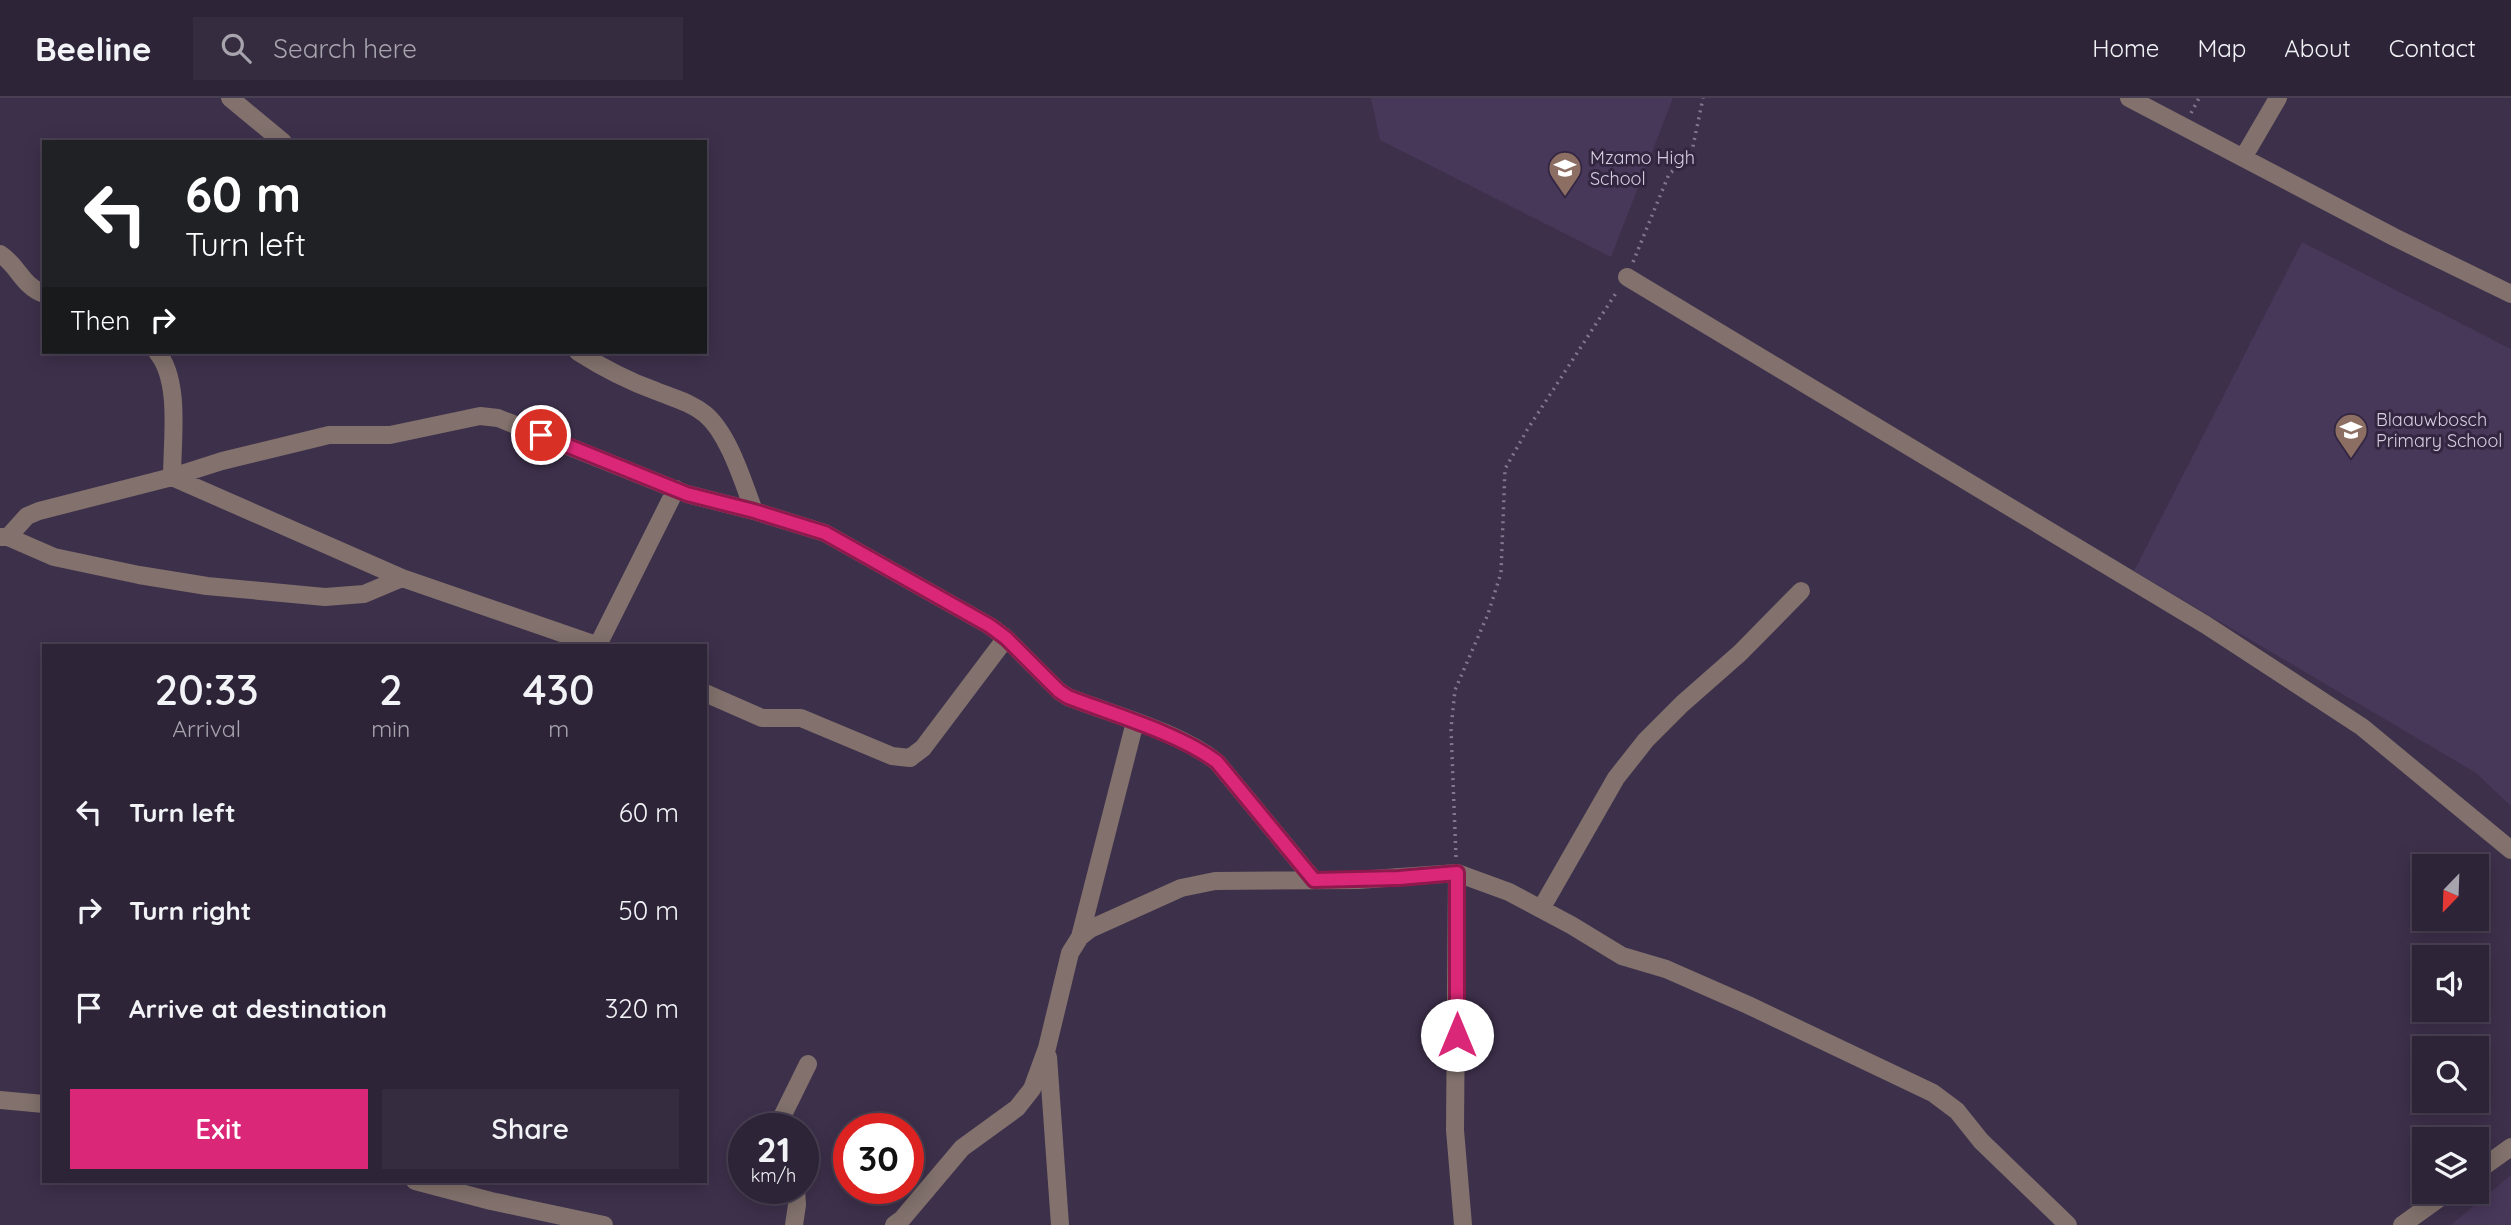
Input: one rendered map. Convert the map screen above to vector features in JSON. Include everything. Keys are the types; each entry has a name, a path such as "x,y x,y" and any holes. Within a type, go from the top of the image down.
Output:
{"street":[{"path":"230,98 281,140"},
{"path":"2129,98 2394,237 2511,293"},
{"path":"2243,158 2278,98"},
{"path":"0,254 17,269 28,286 42,293"},
{"path":"1627,277 2206,625 2362,727 2511,850"},
{"path":"159,354 165,362 172,392 172,477"},
{"path":"581,354 609,371 678,398 706,415 726,443 739,469 754,511"},
{"path":"402,578 364,594 325,597 220,587 139,575 54,557 4,537 27,516 39,511 329,435 390,435 480,416 498,418 676,489 825,533 990,626 1006,638 1059,691 1202,751 1217,762 1314,880"},
{"path":"172,477 402,578 596,644"},
{"path":"599,644 676,489"},
{"path":"1541,909 1616,778 1646,740 1740,653 1801,591"},
{"path":"707,694 762,718 802,718 892,756 910,758 923,748 1006,638"},
{"path":"894,1225 961,1148 1026,1099 1038,1077 1070,953 1080,937 1135,722"},
{"path":"1457,873 1455,1130 1463,1225"},
{"path":"1080,937 1102,922 1181,888 1215,881 1395,878 1457,873 1509,892 1622,956 1677,974 1933,1093 1957,1111 1981,1142 2068,1225"},
{"path":"1047,1048 1060,1225"},
{"path":"784,1113 808,1064"},
{"path":"0,1100 42,1104"},
{"path":"2489,1163 2511,1147"},
{"path":"423,1183 491,1201 604,1225"},
{"path":"794,1225 797,1204"},
{"path":"2402,1225 2431,1204"}],"path":[{"path":"1457,873 1451,729 1455,690 1488,614 1501,573 1505,469 1527,430 1627,277 1669,174 1692,156 1703,98"}],"shaded area":[{"name":"Mzamo High School","path":"1371,98 1673,98 1611,257 1380,140"},
{"name":"Blaauwbosch Primary School","path":"2302,242 2511,349 2511,806 2476,773 2134,571"},
{"path":"2511,1175 2511,1225 2451,1225 2476,1204 2489,1204 2489,1193"}],"place":[{"name":"Mzamo High School","path":"1565,198"},
{"name":"Blaauwbosch Primary School","path":"2351,460"}],"route":[{"path":"541,435 687,494 825,533 990,626 1068,697 1166,734 1209,755 1314,880 1420,877 1457,873 1457,1035"}]}
